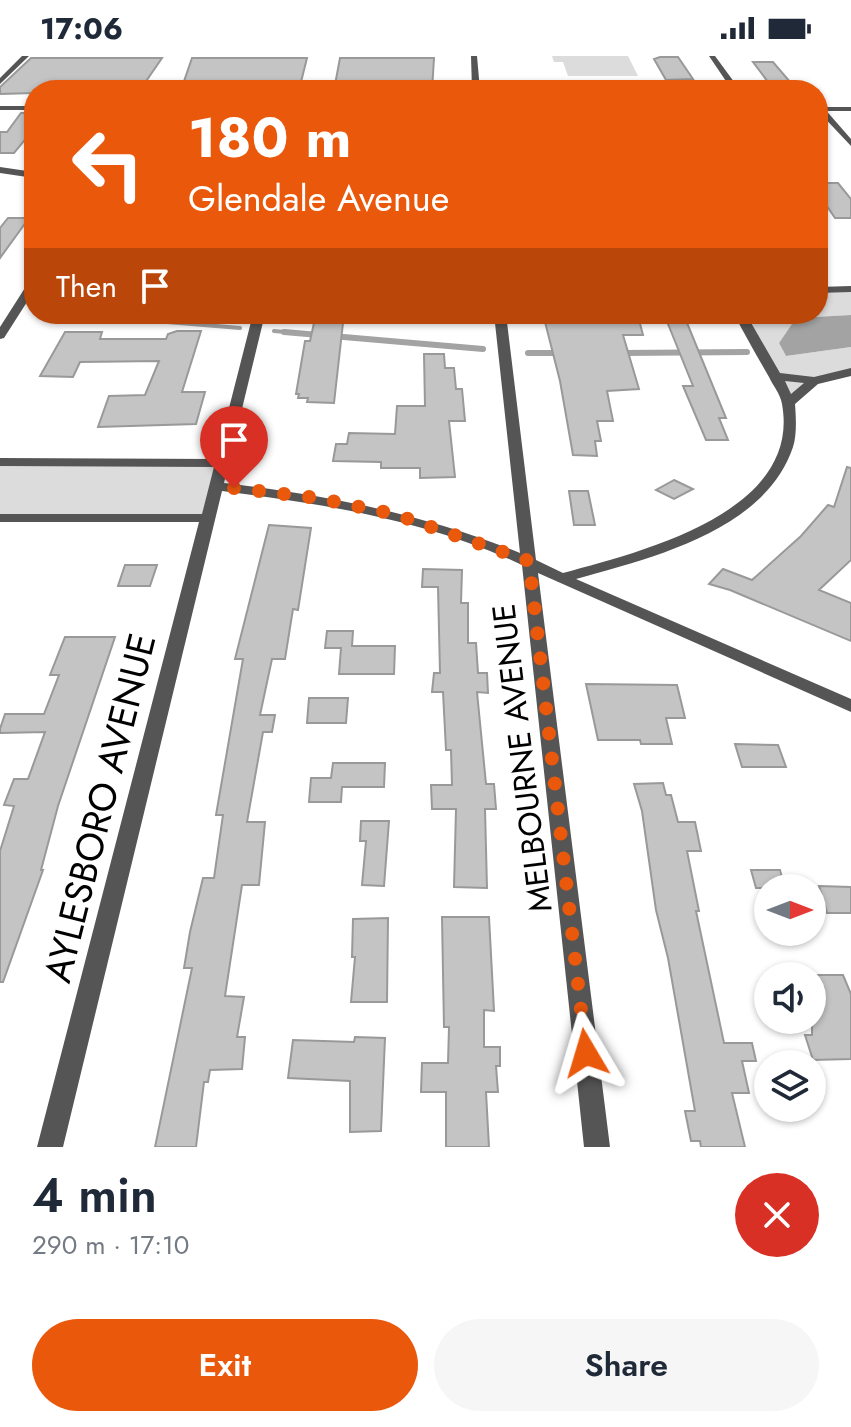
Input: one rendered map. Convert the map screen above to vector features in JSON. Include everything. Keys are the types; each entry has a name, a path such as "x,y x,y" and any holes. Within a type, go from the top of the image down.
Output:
{"street":[{"path":"0,82 26,56"},
{"path":"474,56 475,80"},
{"path":"712,56 729,80"},
{"path":"0,108 24,108"},
{"path":"828,109 851,109"},
{"path":"828,119 851,144"},
{"path":"0,170 24,174"},
{"path":"828,290 851,289"},
{"path":"0,336 24,298"},
{"path":"0,462 222,463 257,324"},
{"name":"MELBOURNE AVENUE","path":"501,324 597,1147"},
{"path":"561,578 678,543 731,514 756,495 777,470 790,433 789,403 745,324"},
{"path":"774,376 814,381 851,372"},
{"path":"789,403 814,381"},
{"name":"AYLESBORO AVENUE","path":"50,1147 222,463"},
{"path":"217,486 317,498 429,523 529,561 851,706"},
{"path":"0,518 209,518"}],"shaded area":[{"path":"552,56 628,56 638,76 568,76 563,62 554,62"},
{"path":"851,289 851,315 828,316 828,290"},
{"path":"851,315 851,347 786,356 779,343 792,324 828,324 828,316"},
{"path":"746,324 792,324 779,343 786,356 851,347 851,372 814,381 789,403"},
{"path":"0,462 222,463 209,518 0,518"}],"building":[{"path":"678,57 693,79 666,80 654,59"},
{"path":"31,58 162,58 147,80 24,80 24,93 0,94 0,87"},
{"path":"192,58 307,58 302,80 184,80"},
{"path":"340,58 434,58 433,80 336,80"},
{"path":"753,62 773,62 788,80 766,80"},
{"path":"24,113 24,141 14,153 0,153 0,132 7,132"},
{"path":"828,183 838,183 851,199 851,218 835,218 828,208"},
{"path":"8,218 24,218 24,225 0,258 0,228"},
{"path":"314,324 343,324 334,403 307,402 308,398 298,398 299,394 296,394 305,341 310,341"},
{"path":"546,324 640,324 643,335 623,335 639,389 607,391 613,421 597,421 601,441 595,441 597,456 573,455 560,381"},
{"path":"668,324 687,324 726,418 719,418 728,440 706,440 683,386 693,386"},
{"path":"201,331 182,392 205,392 196,424 98,427 109,396 145,395 159,361 80,362 73,377 40,376 65,332 102,332 100,339 166,339 168,334"},
{"path":"424,354 444,354 445,368 454,368 456,389 462,389 465,421 449,421 455,477 420,478 420,468 381,468 381,462 333,461 336,444 347,444 349,433 395,434 397,406 425,406"},
{"path":"847,467 851,468 851,560 819,590 851,603 851,641 709,584 723,569 752,580 801,536 828,505 834,507"},
{"path":"674,480 693,489 674,499 656,490"},
{"path":"569,491 588,491 595,525 574,525"},
{"path":"269,525 311,528 298,610 293,609 285,659 272,659 260,715 275,715 272,732 263,732 247,822 265,822 259,885 242,885 225,996 244,997 237,1037 245,1037 242,1069 210,1070 208,1082 204,1082 196,1147 155,1147 192,968 184,968 190,932 203,878 214,878 223,815 216,815 243,659 235,659"},
{"path":"125,565 157,565 150,586 118,586"},
{"path":"423,569 462,570 461,603 468,603 468,643 476,643 478,673 487,673 488,693 477,692 486,784 494,784 496,809 485,809 487,888 454,887 456,809 432,809 431,785 452,785 451,750 446,750 443,692 432,692 434,673 440,673 438,587 422,587"},
{"path":"327,631 353,631 352,646 395,646 394,674 339,674 341,648 325,648"},
{"path":"65,637 115,637 58,806 43,870 3,982 0,982 0,851 14,806 4,805 14,779 28,779 45,732 0,733 0,729 5,714 44,714 59,675 50,675"},
{"path":"586,684 677,685 685,718 666,718 672,744 598,740"},
{"path":"309,698 348,698 346,723 307,723"},
{"path":"735,744 778,745 786,767 742,767"},
{"path":"333,763 385,763 384,787 342,787 341,802 309,802 311,778 331,778"},
{"path":"663,783 666,795 671,795 678,822 695,822 701,851 687,851 699,911 696,911 724,1043 752,1043 754,1052 754,1061 742,1061 749,1093 732,1093 745,1147 701,1147 700,1141 691,1141 685,1111 695,1111 668,958 656,910 642,811 634,784"},
{"path":"361,821 389,821 384,886 362,885 366,841 360,841"},
{"path":"751,870 780,870 781,874 754,874 754,881"},
{"path":"826,886 851,887 851,913 827,913"},
{"path":"442,917 489,917 494,1011 484,1010 484,1047 500,1047 500,1066 496,1066 498,1092 486,1092 489,1147 446,1147 446,1092 421,1092 422,1063 448,1063 449,1027 444,1027"},
{"path":"388,918 387,1002 351,1002 355,957 352,957 353,919"},
{"path":"826,975 843,975 851,994 851,1059 826,1060 826,1050 810,1050 805,1035 826,1034"},
{"path":"355,1037 385,1038 381,1131 350,1132 350,1081 288,1078 293,1040 354,1042"}],"waterway":[{"path":"191,324 240,328"},
{"path":"274,331 302,334"},
{"path":"284,332 302,334"},
{"path":"302,334 319,335"},
{"path":"302,334 307,334"},
{"path":"332,336 483,349"},
{"path":"622,353 747,352"},
{"path":"528,353 562,353"}],"route":[{"path":"234,488 362,506 429,523 529,561 586,1053"}]}
